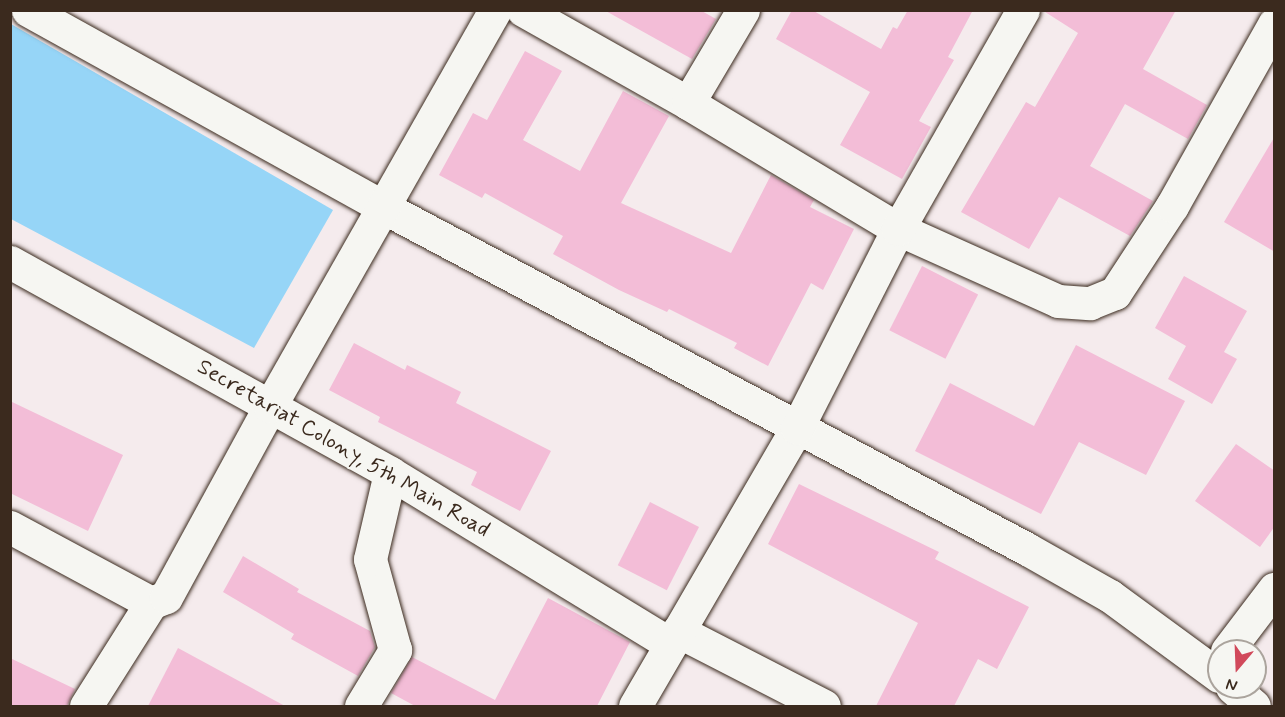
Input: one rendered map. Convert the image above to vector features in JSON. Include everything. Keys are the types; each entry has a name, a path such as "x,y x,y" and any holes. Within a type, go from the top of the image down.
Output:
{"street":[{"path":"28,10 383,207 1027,549 1110,596 1207,659"},
{"path":"86,706 151,603 166,597 270,406 495,10"},
{"path":"523,10 688,103 898,229 1058,301 1090,303 1116,293 1172,206 1275,24"},
{"path":"688,103 743,10"},
{"path":"635,706 797,428 898,229 1023,10"},
{"name":"Secretariat Colony, 5th Main Road","path":"10,262 390,473 674,638 824,706"},
{"path":"361,706 395,650 370,559 390,473"},
{"path":"10,527 151,603"},
{"path":"1242,639 1275,589"}],"water":[{"path":"11,24 333,210 254,348 11,219"}],"building":[{"path":"604,10 700,10 716,19 692,59"},
{"path":"792,10 812,10 881,49 893,27 897,29 908,10 973,10 948,57 954,60 919,121 931,127 902,179 840,145 870,92 776,39"},
{"path":"1042,10 1176,10 1143,69 1207,105 1188,139 1125,104 1090,166 1153,201 1130,236 1059,197 1029,249 961,212 1026,102 1035,107 1078,33"},
{"path":"525,51 562,71 523,140 580,171 623,91 669,116 621,203 731,253 771,175 814,200 810,207 854,229 823,290 811,283 768,366 734,348 737,343 669,309 667,312 619,290 553,254 563,236 485,193 482,198 439,175 473,113 487,120"},
{"path":"1275,136 1275,252 1224,222"},
{"path":"922,266 978,295 945,359 889,330"},
{"path":"1184,276 1247,311 1224,352 1237,359 1212,404 1168,379 1186,346 1155,328"},
{"path":"354,343 405,370 407,365 461,392 456,403 551,451 520,511 471,485 477,472 378,422 380,417 329,390"},
{"path":"1076,345 1185,401 1146,475 1079,442 1041,514 915,451 950,383 1034,426"},
{"path":"10,401 123,455 88,531 10,493"},
{"path":"1236,444 1275,471 1275,526 1260,547 1195,501"},
{"path":"799,484 939,552 935,559 1029,607 997,669 978,659 954,706 876,706 918,623 768,544"},
{"path":"650,502 699,527 667,590 618,565"},
{"path":"243,556 299,589 297,592 370,631 375,647 358,676 291,639 294,634 223,592"},
{"path":"548,598 630,642 597,706 415,706 391,693 412,657 495,700"},
{"path":"178,648 285,706 148,706"},
{"path":"10,658 75,689 67,706 10,706"}]}
